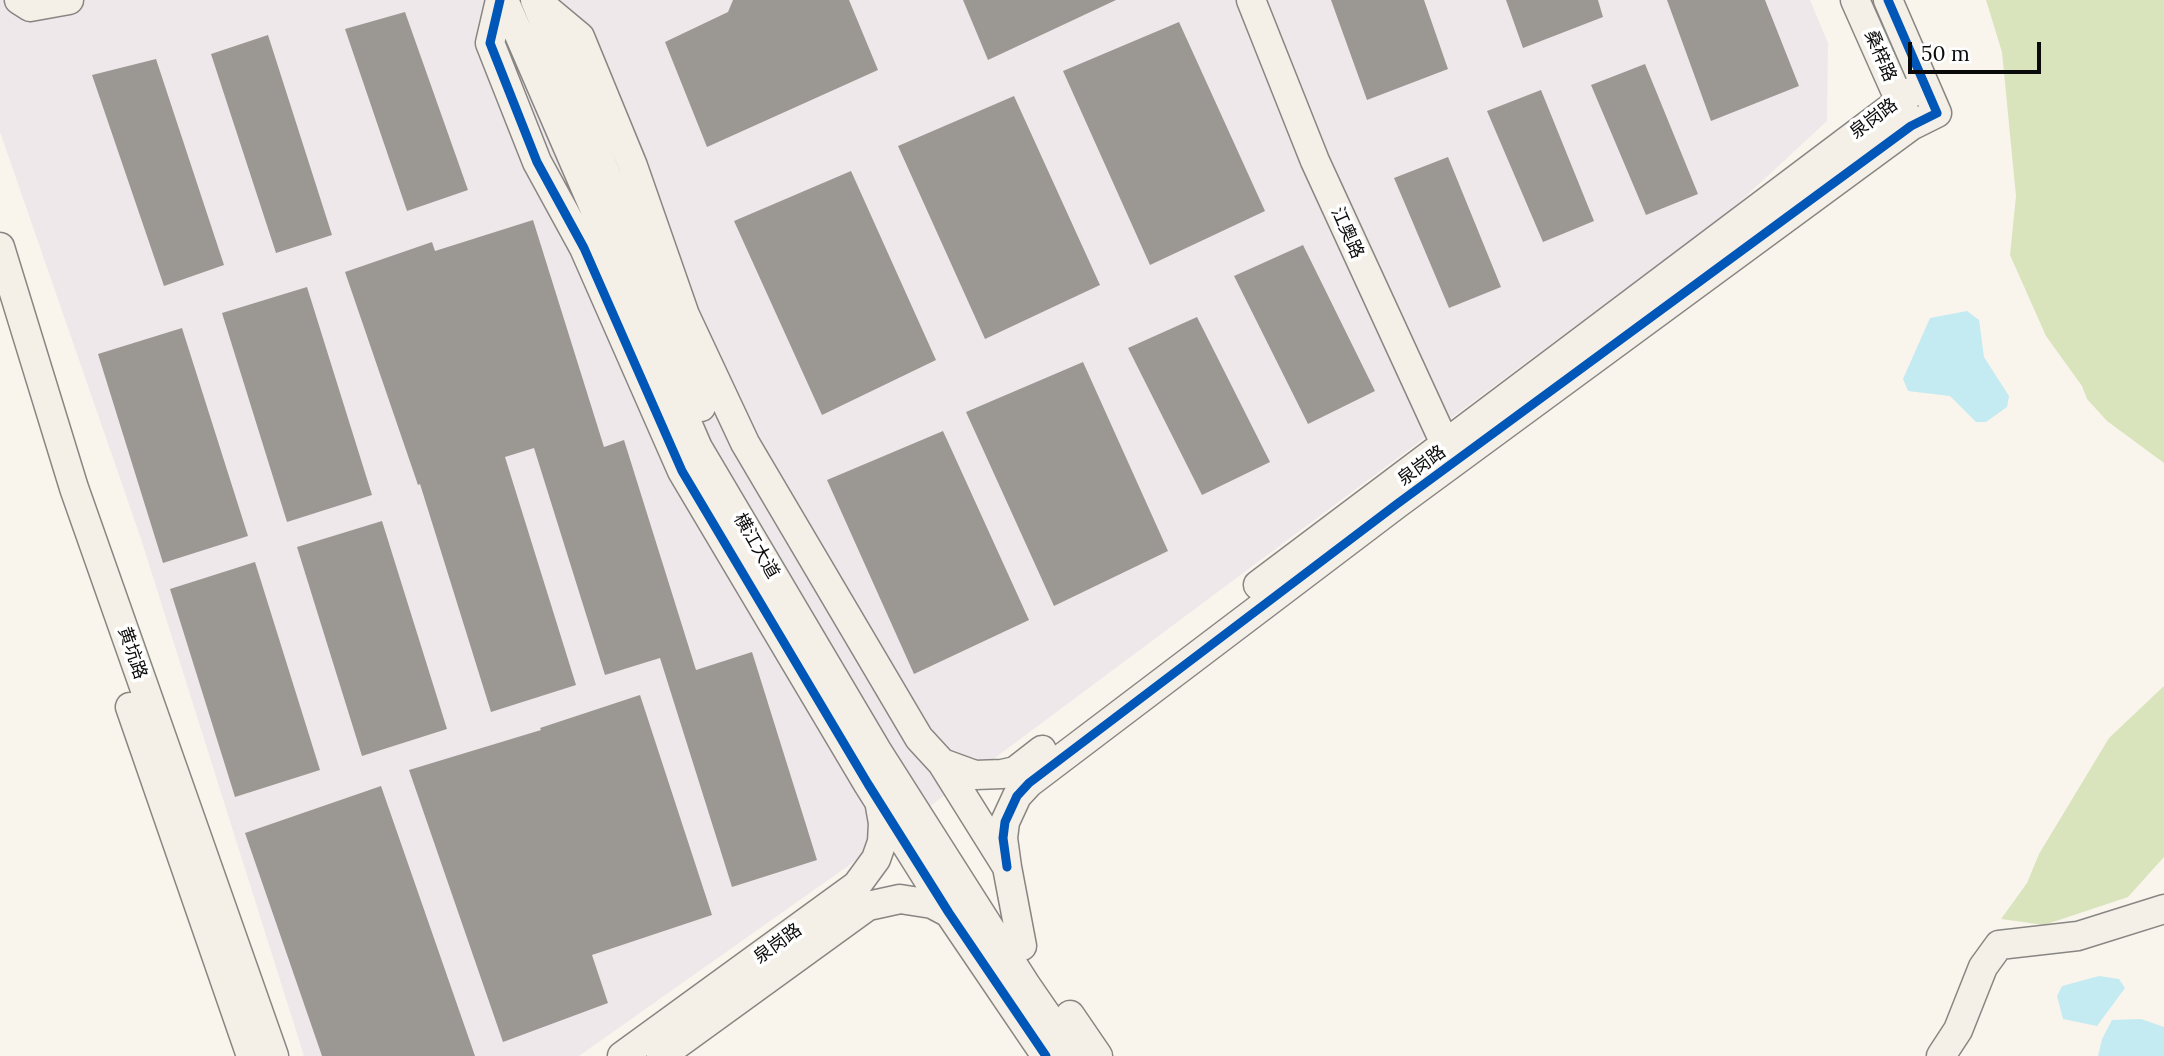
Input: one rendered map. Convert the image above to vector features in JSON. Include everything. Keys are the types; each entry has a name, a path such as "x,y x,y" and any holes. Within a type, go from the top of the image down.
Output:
{"street":[{"path":"19,0 30,7 69,0"},
{"name":"横江大道","path":"502,0 698,448 882,741"},
{"name":"横江大道","path":"536,0 638,258 714,438 999,946 1075,1056"},
{"name":"江奥路","path":"1251,0 1315,161 1454,449"},
{"name":"江奥路","path":"1269,0 1454,449"},
{"name":"桑梓路","path":"1855,0 1911,126 1937,113 1888,0"},
{"name":"泉岗路","path":"999,946 1007,867 1003,838 1005,822 1024,775 1454,449 1924,83"},
{"name":"泉岗路","path":"1454,449 1911,126"},
{"name":"黄坑路","path":"0,247 74,488 274,1056"},
{"name":"黄坑路","path":"0,312 50,477 251,1056"},
{"path":"1007,867 942,763 919,738 882,741 878,800 949,913 999,946 1046,1056"},
{"name":"泉岗路","path":"942,763 975,775 1024,775"},
{"name":"泉岗路","path":"661,1056 850,904 876,859 883,823 878,800"},
{"name":"泉岗路","path":"622,1056 850,904 900,899 932,904 949,913"},
{"path":"1941,1056 1958,1031 1983,967 1999,945 2078,936 2164,909"},
{"name":"横江大道","path":"999,946 1098,1056"}],"shaded area":[{"path":"0,0 1810,0 1828,43 1827,121 1732,209 882,842 579,1056 304,1056 141,539 0,132"}],"green space":[{"path":"1986,0 2164,0 2164,463 2107,421 2087,399 2082,386 2046,336 2010,255 2016,196 2002,52"},
{"path":"2164,686 2164,857 2128,897 2044,925 2001,919 2027,883 2039,854 2109,738"}],"water":[{"path":"1967,311 1979,320 1984,357 2009,396 2007,407 1986,422 1976,422 1950,396 1908,391 1903,379 1930,318"},
{"path":"2099,976 2119,979 2125,988 2097,1026 2063,1019 2057,996 2062,986"},
{"path":"2141,1019 2164,1027 2164,1056 2098,1056 2102,1039 2112,1020"}],"building":[{"path":"733,0 849,0 878,70 707,147 665,42 728,12"},
{"path":"963,0 1116,0 988,60"},
{"path":"1331,0 1424,0 1448,69 1367,100"},
{"path":"1506,0 1598,0 1603,17 1523,48"},
{"path":"1667,0 1765,0 1799,86 1711,121"},
{"path":"405,12 468,190 407,211 345,29"},
{"path":"1179,22 1265,211 1150,265 1063,71"},
{"path":"268,35 332,235 276,253 211,54"},
{"path":"156,59 224,265 164,286 92,75"},
{"path":"1645,64 1698,194 1646,215 1591,85"},
{"path":"1541,90 1594,221 1543,242 1487,111"},
{"path":"1014,96 1100,285 985,339 898,146"},
{"path":"1448,157 1501,287 1449,308 1394,178"},
{"path":"851,171 936,360 822,415 734,221"},
{"path":"533,220 604,447 624,440 696,670 752,652 817,860 732,887 660,658 605,675 534,448 505,457 576,685 491,712 420,484 418,485 345,272 432,242 435,251"},
{"path":"1303,245 1375,391 1308,424 1234,276"},
{"path":"307,287 372,495 287,522 222,313"},
{"path":"1197,317 1270,462 1202,495 1128,348"},
{"path":"182,328 248,536 163,563 98,354"},
{"path":"1083,362 1168,551 1054,606 966,412"},
{"path":"943,431 1029,620 914,674 827,480"},
{"path":"382,521 447,729 362,756 297,547"},
{"path":"255,562 320,770 235,797 170,589"},
{"path":"640,695 712,915 592,955 608,1003 503,1042 409,770 541,730 540,728"},
{"path":"381,786 475,1056 322,1056 245,833"}],"cycle path":[{"path":"500,0 490,43 537,162 584,248 682,471 868,784 949,913 1046,1056"},
{"path":"1007,867 1003,838 1005,822 1017,796 1029,783 1397,504 1911,126 1937,113 1888,0"}]}
